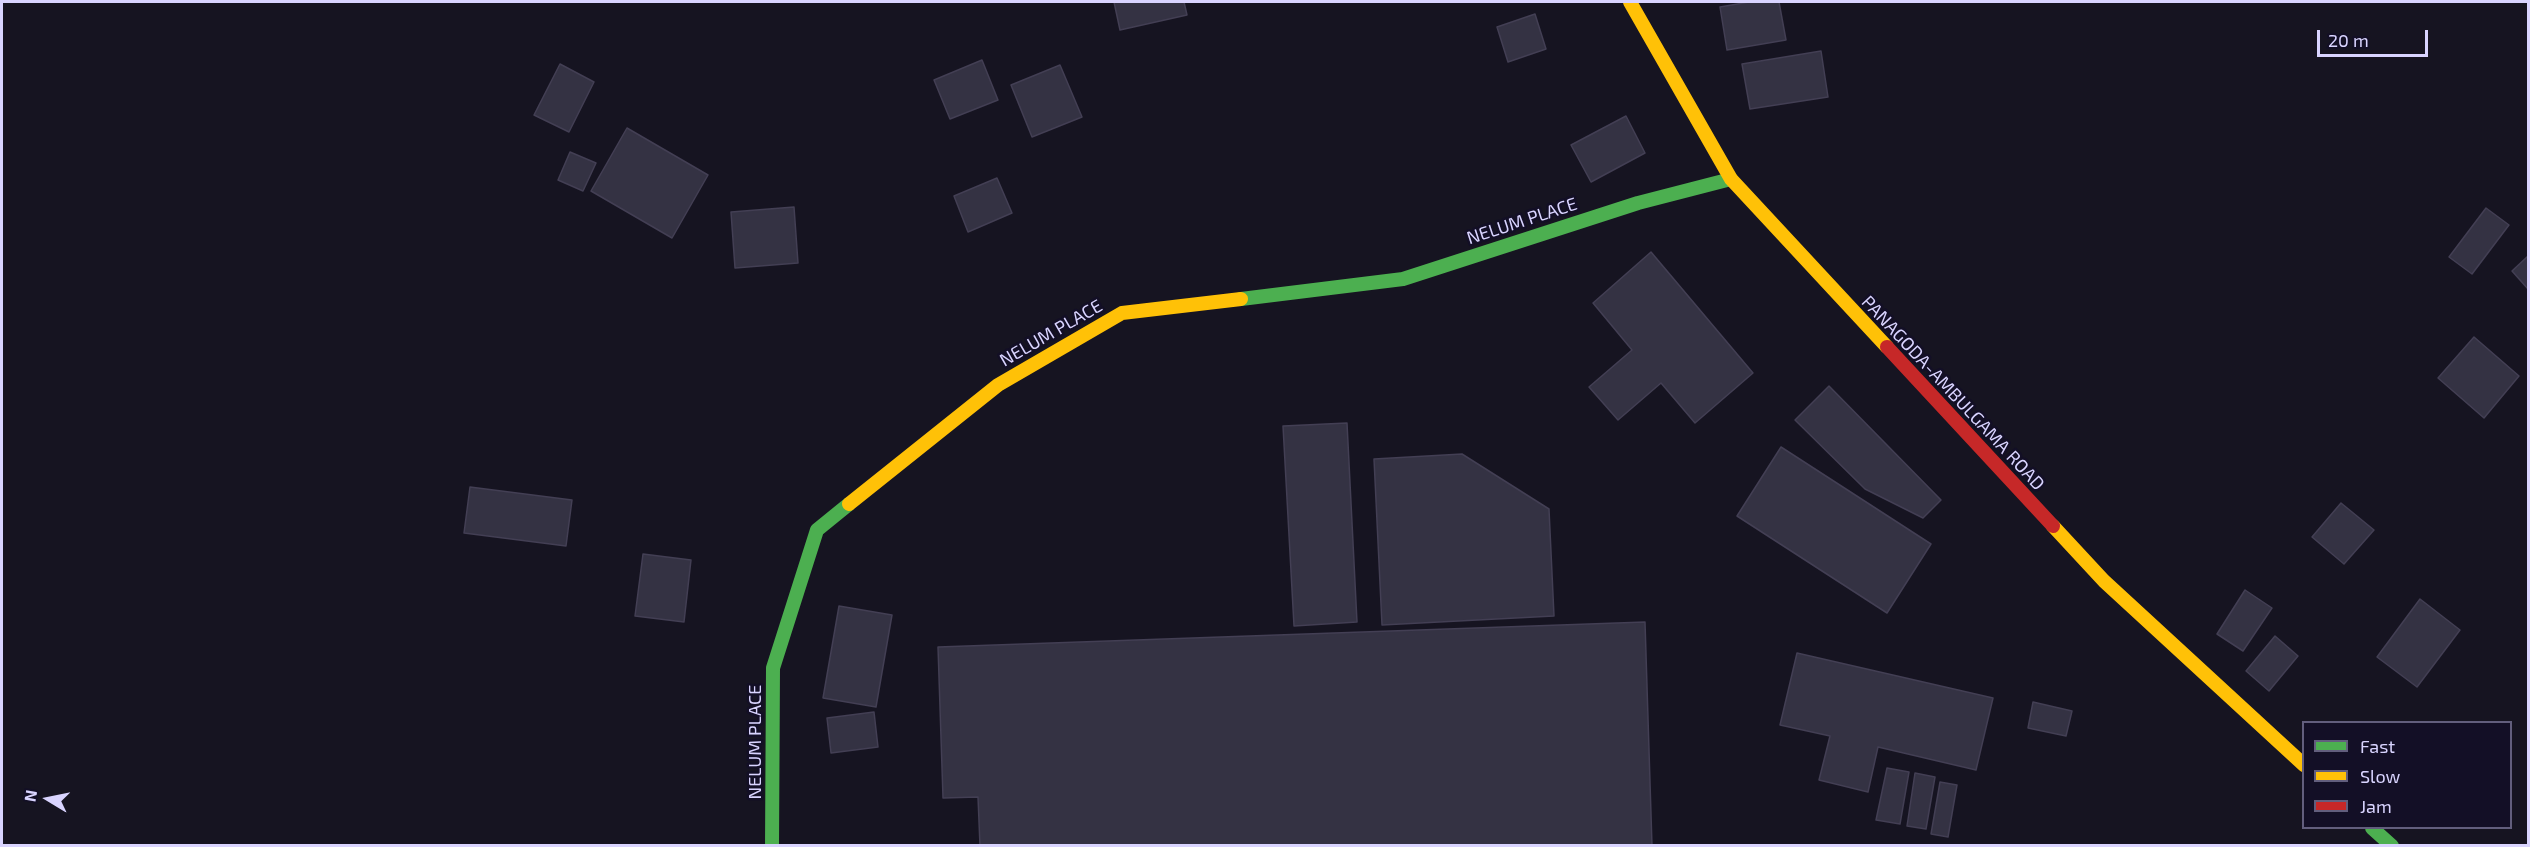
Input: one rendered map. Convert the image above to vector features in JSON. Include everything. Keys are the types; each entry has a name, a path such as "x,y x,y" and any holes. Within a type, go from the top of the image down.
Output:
{"street":[{"name":"PANAGODA-AMBULGAMA ROAD","path":"1630,2 1731,179 2104,581 2302,763"},
{"name":"NELUM PLACE","path":"772,846 773,668 817,531 998,384 1122,314 1403,279 1638,203 1731,179"},
{"path":"2373,829 2392,846"}],"building":[{"path":"1114,2 1184,2 1187,15 1120,30"},
{"path":"1749,2 1779,2 1786,40 1727,50 1720,7"},
{"path":"1535,14 1546,49 1508,62 1497,27"},
{"path":"1821,51 1828,97 1750,109 1742,64"},
{"path":"982,60 998,100 950,119 934,80"},
{"path":"560,64 594,82 569,132 534,115"},
{"path":"1060,65 1082,117 1032,137 1011,85"},
{"path":"1626,116 1645,153 1591,182 1571,145"},
{"path":"627,128 708,175 672,238 591,191"},
{"path":"570,152 596,163 583,191 558,180"},
{"path":"997,178 1012,213 968,232 954,196"},
{"path":"794,207 798,263 735,268 731,212"},
{"path":"2486,208 2509,225 2472,274 2449,257"},
{"path":"1651,252 1753,373 1695,423 1661,383 1618,420 1589,387 1632,350 1593,303"},
{"path":"2528,256 2528,289 2512,271"},
{"path":"2474,337 2519,376 2484,418 2438,378"},
{"path":"1829,386 1941,500 1923,518 1865,489 1795,420"},
{"path":"1347,423 1357,622 1294,626 1283,426"},
{"path":"1781,447 1931,544 1887,613 1737,516"},
{"path":"1462,454 1549,509 1554,616 1382,625 1374,459"},
{"path":"470,487 572,500 566,546 464,533"},
{"path":"2341,503 2374,530 2344,564 2312,537"},
{"path":"643,554 691,560 684,622 635,616"},
{"path":"2245,590 2272,608 2243,651 2217,634"},
{"path":"2420,599 2460,630 2417,687 2377,657"},
{"path":"839,606 892,615 876,707 823,698"},
{"path":"1645,622 1652,846 980,846 978,797 943,798 938,647"},
{"path":"2275,636 2298,656 2269,691 2246,671"},
{"path":"1797,653 1993,698 1976,770 1878,747 1868,792 1819,780 1830,736 1780,725"},
{"path":"2033,702 2072,711 2066,736 2028,728"},
{"path":"874,712 878,747 831,753 827,718"},
{"path":"1887,768 1909,772 1900,824 1876,820"},
{"path":"1915,773 1935,777 1926,829 1907,826"},
{"path":"1940,782 1957,785 1948,837 1931,834"}],"traffic: fast":[{"path":"1241,299 1403,279 1638,203 1731,179"},
{"path":"772,846 773,668 817,530 849,504"},
{"path":"2373,829 2392,846"}],"traffic: slow":[{"path":"1630,2 1731,179 1887,347"},
{"path":"849,504 998,385 1122,313 1241,299"},
{"path":"2053,526 2104,581 2302,763"}],"traffic: jam":[{"path":"1887,347 2053,526"}]}
